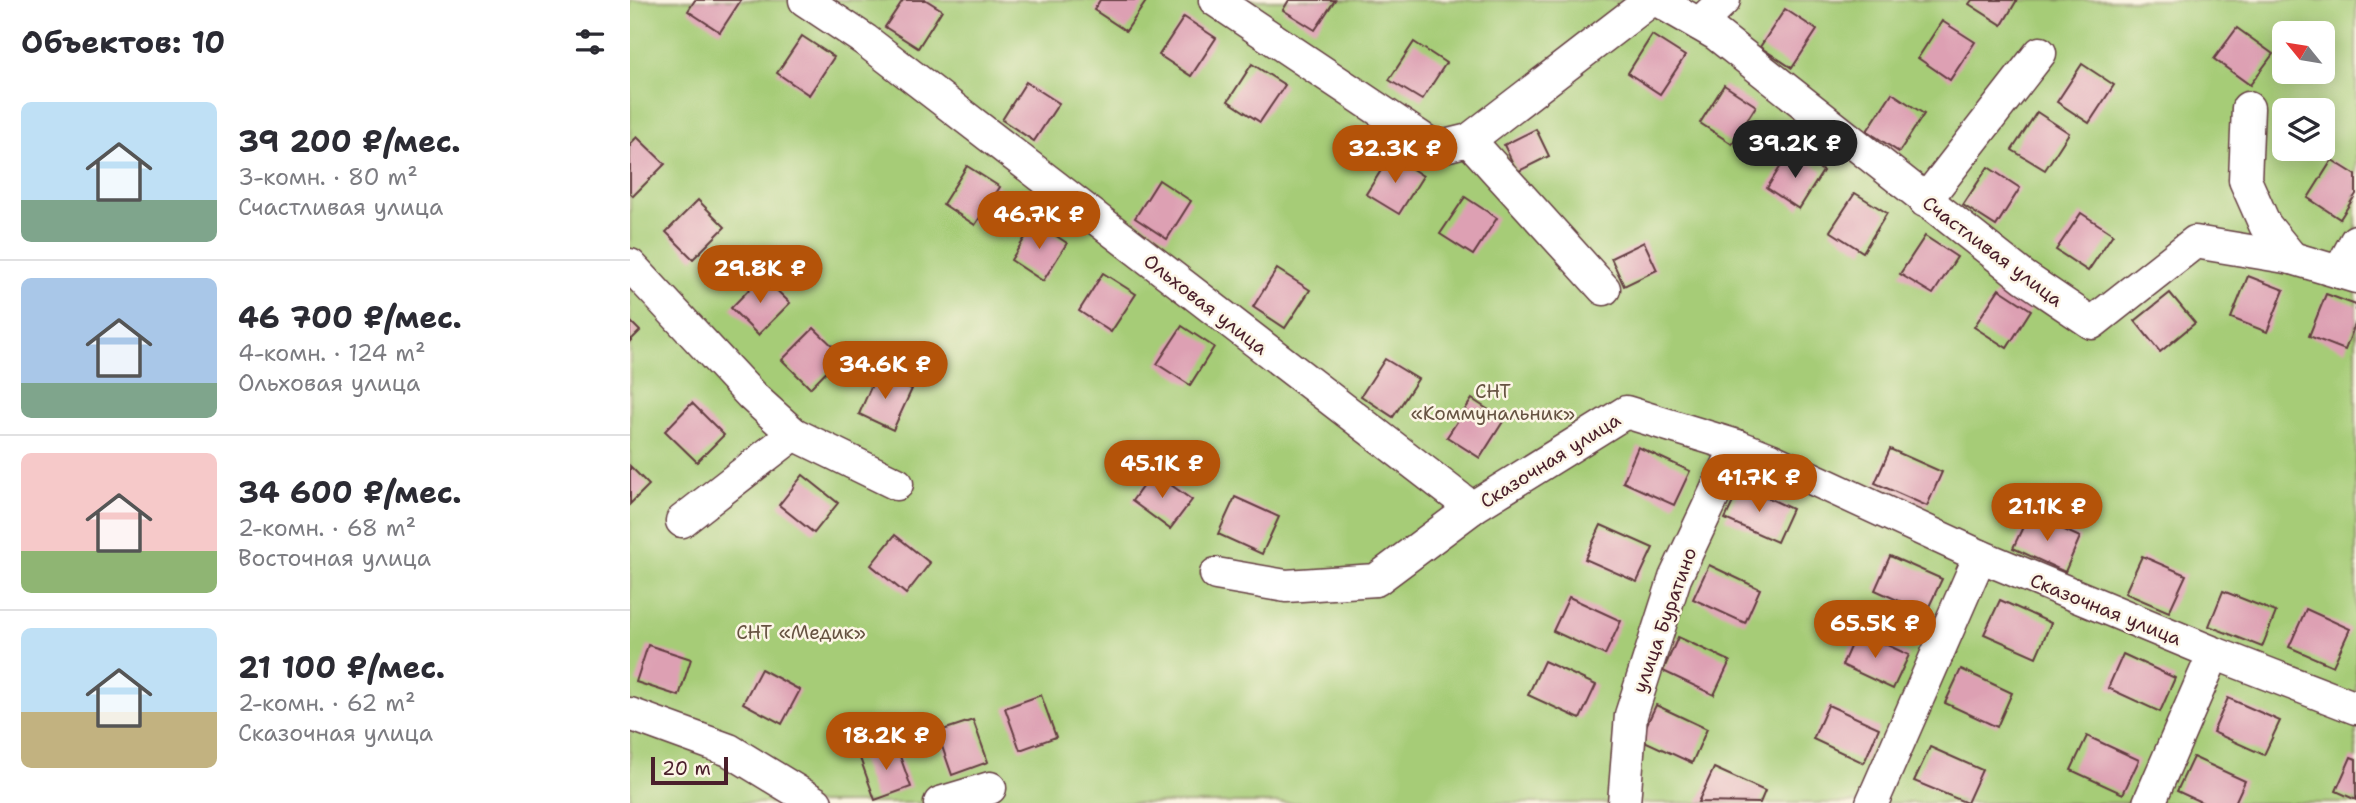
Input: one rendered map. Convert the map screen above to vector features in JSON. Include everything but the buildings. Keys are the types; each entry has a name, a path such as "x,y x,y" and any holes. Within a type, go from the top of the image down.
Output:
{"street":[{"name":"Ольховая улица","path":"805,0 865,40 1472,508"},
{"path":"1215,0 1436,148 1469,140 1651,0"},
{"name":"Счастливая улица","path":"1657,0 1716,34 1925,201 2024,277 2092,323 2195,242 2292,258 2348,275"},
{"path":"1699,24 1724,0"},
{"path":"1925,201 2040,53"},
{"path":"2248,108 2245,180 2265,225 2292,258"},
{"path":"1469,140 1604,289"},
{"path":"2348,275 2356,241"},
{"path":"630,265 752,396 794,434 897,484"},
{"name":"Сказочная улица","path":"1216,574 1286,586 1376,580 1472,508 1626,412 1737,446 1980,556 2214,653 2356,708"},
{"path":"682,522 794,434"},
{"name":"улица Буратино","path":"1624,803 1631,715 1675,578 1737,446"},
{"path":"1872,803 1980,556"},
{"path":"2149,803 2214,653"},
{"path":"630,714 729,750 816,803"},
{"path":"940,803 990,788"}],"green space":[{"name":"СНТ «Коммунальник»","path":"630,0 2356,0 2356,803 630,803"}],"park label":[{"name":"СНТ «Медик»","path":"801,632"}]}
